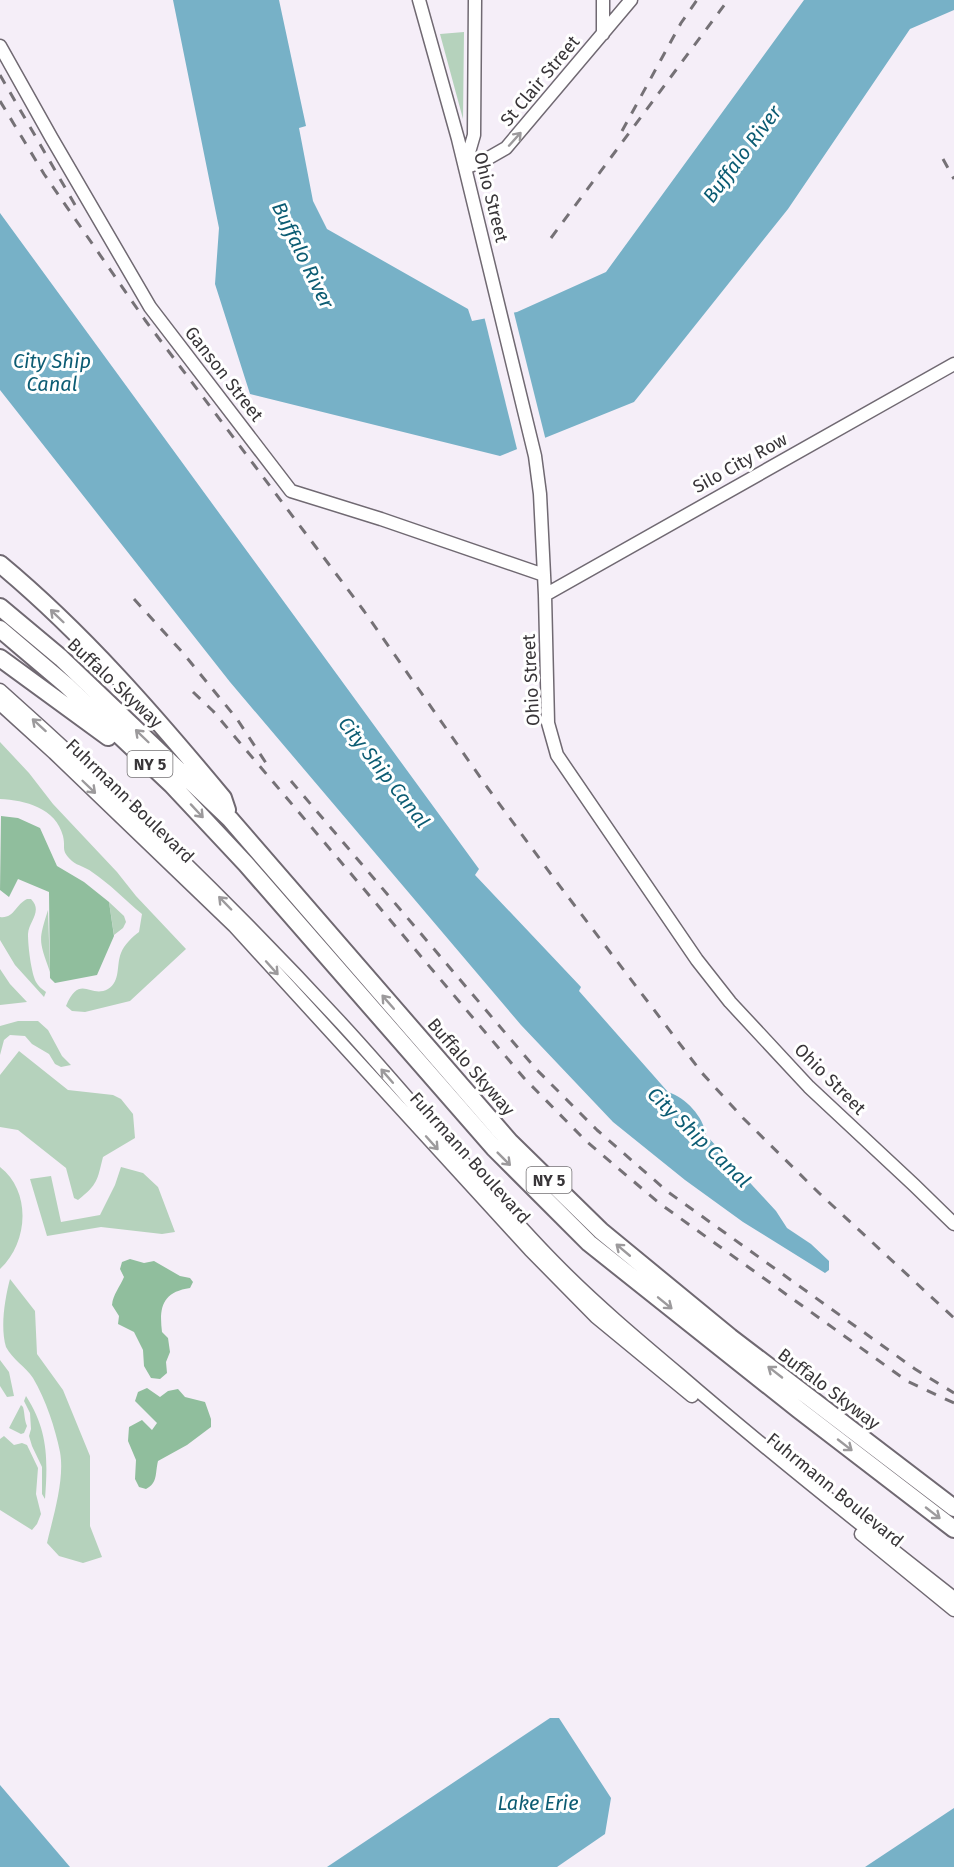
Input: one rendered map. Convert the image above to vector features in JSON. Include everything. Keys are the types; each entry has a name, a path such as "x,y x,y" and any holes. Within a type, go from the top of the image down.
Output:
{"highway":[{"path":"0,564 133,692 223,798 230,819"},
{"name":"Buffalo Skyway","path":"0,607 61,658 230,819 294,907"},
{"name":"Buffalo Skyway","path":"0,629 66,685 172,784 294,907 510,1143 601,1231 730,1337 954,1508"},
{"path":"0,658 172,784"},
{"name":"Buffalo Skyway","path":"306,920 494,1148 589,1243 799,1410 954,1529"}],"street":[{"name":"Ohio Street","path":"419,0 465,168 535,456 540,494 545,595 548,723 557,755 697,960 730,1002 809,1087 954,1224"},
{"path":"465,168 474,135 475,0"},
{"path":"603,0 603,34"},
{"name":"St Clair Street","path":"465,168 506,148 631,0"},
{"name":"Ganson Street","path":"0,46 150,307 291,491 544,575"},
{"name":"Silo City Row","path":"545,595 954,364"},
{"name":"Fuhrmann Boulevard","path":"0,690 87,768 190,867 530,1250 596,1317 954,1598"},
{"name":"Fuhrmann Boulevard","path":"0,704 237,922"},
{"name":"Fuhrmann Boulevard","path":"696,1395 915,1580 954,1610"}],"green space":[{"path":"464,32 463,119 440,34"},
{"path":"0,742 29,773 53,804 186,949 130,1001 85,1012 72,1011 66,1006 76,991 86,989 102,991 112,986 117,977 121,953 128,941 139,932 142,914 90,870 74,863 68,857 59,826 47,812 19,801 0,799"},
{"path":"1,816 18,818 40,828 57,866 84,882 109,902 114,936 97,975 55,983 50,978 49,892 18,879 9,897 0,890"},
{"path":"27,899 31,899 36,908 28,934 31,966 36,982 46,992 44,997 15,965 0,940 0,917 12,914"},
{"path":"109,902 124,916 126,922 123,928 114,935"},
{"path":"48,910 50,972 41,941"},
{"path":"0,969 10,984 27,1002 0,1005"},
{"path":"18,1021 38,1021 48,1030 62,1056 71,1065 61,1067 55,1064 49,1054 32,1044 25,1036 10,1035 4,1040 0,1055 0,1026"},
{"path":"19,1051 68,1090 113,1095 121,1099 133,1114 135,1138 103,1157 96,1182 78,1200 74,1198 66,1168 18,1130 0,1127 0,1075"},
{"path":"0,1167 10,1177 17,1190 22,1218 21,1232 16,1246 0,1269"},
{"path":"121,1167 143,1173 158,1187 175,1232 162,1234 101,1227 47,1236 30,1179 51,1176 61,1222 100,1215"},
{"path":"130,1259 144,1263 154,1261 180,1276 190,1278 193,1282 190,1288 173,1293 164,1302 161,1316 162,1332 168,1338 170,1352 166,1362 167,1373 160,1379 151,1378 144,1366 143,1350 134,1332 118,1324 119,1316 112,1305 124,1277 120,1269 122,1262"},
{"path":"10,1279 35,1311 37,1354 63,1390 90,1456 90,1526 102,1557 83,1563 59,1556 47,1543 60,1486 60,1452 50,1414 38,1387 30,1374 6,1347 3,1322"},
{"path":"0,1360 9,1372 14,1396 7,1397 0,1386"},
{"path":"147,1388 160,1397 168,1391 178,1389 185,1397 205,1402 211,1419 211,1427 187,1445 158,1461 153,1484 146,1489 139,1487 135,1479 136,1460 128,1441 129,1427 142,1420 152,1430 157,1423 135,1401 138,1392"},
{"path":"26,1396 39,1421 45,1445 45,1499 42,1494 42,1467 29,1436 30,1413 24,1401"},
{"path":"21,1405 27,1426 21,1434 9,1428"},
{"path":"4,1436 14,1445 22,1443 27,1445 38,1468 36,1494 41,1514 32,1530 0,1510 0,1439"}],"water":[{"name":"Buffalo River","path":"173,0 279,0 306,126 299,128 313,201 327,229 468,309 472,321 517,312 606,272 804,0 954,0 954,10 910,29 788,209 634,402 500,456 250,394 215,284 219,228"},
{"name":"City Ship Canal","path":"0,213 479,869 475,875 581,987 579,991 668,1092 693,1109 706,1135 776,1211 787,1228 811,1244 829,1261 829,1270 825,1273 743,1222 685,1180 613,1122 521,1025 230,682 0,390"},
{"name":"Lake Erie","path":"550,1718 559,1718 611,1798 605,1834 557,1867 327,1867"},
{"path":"0,1785 70,1867 0,1867"},
{"path":"954,1808 954,1867 865,1867"}],"pier":[{"path":"513,309 546,441 518,453 484,316"}],"railway":[{"path":"622,131 681,23 697,0"},
{"path":"551,238 728,0"},
{"path":"0,75 78,210"},
{"path":"0,101 44,174 145,320 364,611 553,877 702,1073 743,1118 819,1193 954,1318"},
{"path":"943,159 954,179"},
{"path":"134,599 183,653 237,719 266,763"},
{"path":"193,692 213,711 524,1078 586,1141 659,1203 907,1381 954,1403"},
{"path":"291,781 536,1069 597,1130 668,1192 915,1369 954,1393"}]}
